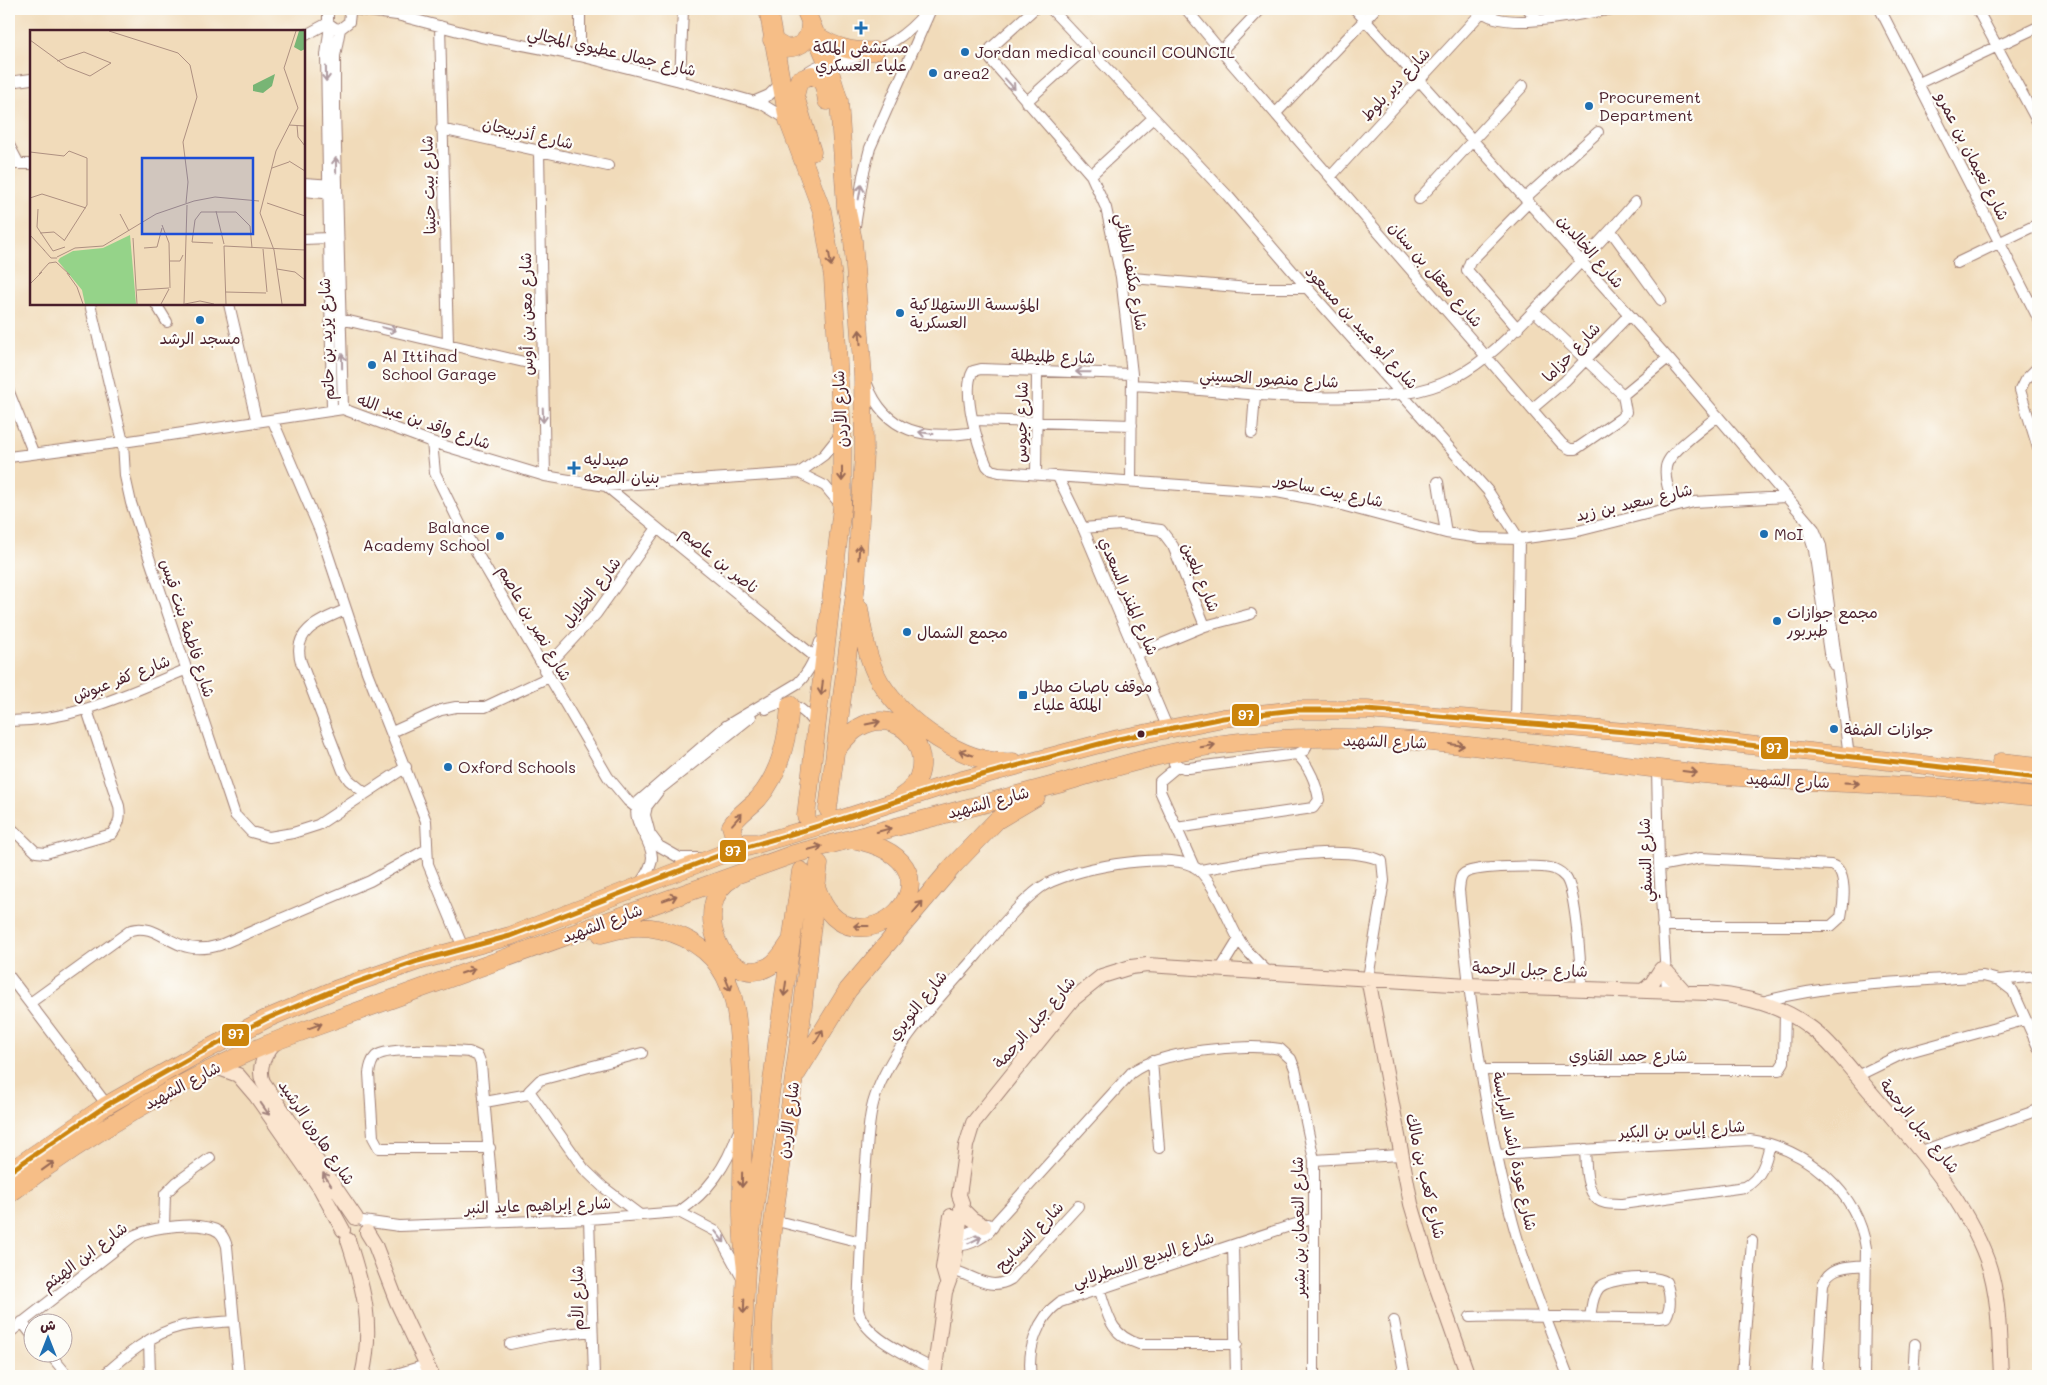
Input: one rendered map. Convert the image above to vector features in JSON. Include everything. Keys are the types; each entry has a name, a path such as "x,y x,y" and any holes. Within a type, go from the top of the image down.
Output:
{"highway":[{"name":"شارع الأردن","path":"768,9 772,40 788,120 822,211 833,277 842,433 842,507 806,816"},
{"name":"شارع الأردن","path":"810,22 827,62 839,101 846,207 853,240 863,376 864,453 856,590 828,809"},
{"path":"772,40 785,48 801,45 810,32 810,22"},
{"path":"810,22 838,47 862,52 875,51"},
{"path":"822,211 820,180 797,105 796,88 799,80 812,75 824,83 840,191 846,207"},
{"path":"856,590 863,636 880,682 908,714 951,748 989,760 1008,762 1048,757"},
{"path":"759,843 741,843 734,839 731,826 759,798 776,771 784,747 788,698"},
{"name":"شارع الشهيد","path":"9,1172 106,1105 266,1019 337,989 400,967 510,936 720,855 875,809 959,781 1118,738 1247,714 1319,709 1366,710 1516,721 1661,735 2038,778"},
{"path":"835,751 852,732 872,722 894,723 901,726 915,739 922,759 918,780 906,794 895,801 875,809"},
{"name":"شارع الشهيد","path":"9,1194 59,1157 131,1112 216,1066 281,1039 794,854 1062,783 1100,771 1175,760 1240,742 1310,739 1423,742 1751,778 1912,786 2038,797"},
{"path":"1936,767 1969,760 2038,766"},
{"path":"794,1078 848,990 952,866 1003,815 1062,783"},
{"path":"1912,786 1958,800 2038,808"},
{"path":"816,886 826,909 836,919 848,925 862,927 883,923 893,918 902,908 907,898 909,882 901,861 879,846 849,839"},
{"name":"شارع الأردن","path":"763,1376 766,1294 774,1220 794,1078 819,864"},
{"path":"745,871 723,885 714,904 712,930 725,956 740,968 752,971 761,970 777,960 792,939"},
{"name":"شارع الأردن","path":"741,1376 745,1276 801,871"},
{"path":"529,950 637,927 662,930 675,934 702,949 721,969 735,1006 743,1120 741,1226 745,1276"}],"street":[{"name":"شارع يزيد بن حاتم","path":"331,9 328,13 333,26 326,55 336,318 332,410"},
{"path":"580,9 580,56"},
{"path":"680,81 683,9"},
{"path":"799,80 807,72 827,62 852,59 875,51 906,33 930,9"},
{"path":"853,240 860,191 870,148 930,9"},
{"name":"شارع مكنف الطائي","path":"1034,9 994,45 990,52 992,64 1091,175 1106,208 1121,277 1132,374 1131,480"},
{"name":"شارع أبو عبيد بن مسعود","path":"1050,9 1228,196 1307,288 1488,491 1519,539"},
{"name":"شارع معقل بن سنان","path":"1186,9 1221,52 1488,356 1562,444 1573,450 1580,447 1624,415 1626,405 1623,395"},
{"path":"1221,52 1261,9"},
{"name":"شارع الخالدين","path":"1355,9 1527,200 1628,316 1668,358 1801,516 1813,544 1829,653 1836,668 1849,740 1850,756"},
{"path":"1276,113 1375,9"},
{"path":"1528,9 1537,19"},
{"path":"1480,10 1504,19 1537,19 1584,11 1614,9"},
{"name":"شارع نعيمان بن عمرو","path":"1880,9 2038,318"},
{"path":"1977,9 2038,123"},
{"name":"شارع دير بلوط","path":"1331,176 1480,10"},
{"path":"305,36 333,26 347,25 350,12"},
{"name":"شارع جمال عطيوي المجالي","path":"350,12 397,15 481,37 580,56 755,101 776,111 788,120"},
{"name":"شارع بيت حنينا","path":"440,26 448,343"},
{"path":"1919,83 2038,27"},
{"path":"1026,102 1087,47"},
{"path":"9,82 30,79"},
{"path":"755,101 769,95 780,84"},
{"path":"1419,199 1523,86"},
{"path":"1091,175 1153,118"},
{"name":"شارع أذربيجان","path":"442,129 608,166"},
{"path":"1518,329 1466,270 1470,262 1527,200 1598,132"},
{"path":"9,145 14,164 30,164"},
{"name":"شارع معن بن أوس","path":"539,152 545,476"},
{"path":"305,183 332,190"},
{"name":"شارع يزيد بن حاتم","path":"332,190 329,238 343,409"},
{"path":"305,191 332,190"},
{"name":"شارع منصور الحسيني","path":"1133,385 1318,398 1403,395 1454,378 1488,356 1518,329 1611,231 1635,202"},
{"path":"1957,263 2038,224"},
{"path":"1611,231 1661,300"},
{"path":"305,240 329,238"},
{"path":"1121,277 1256,288 1307,288"},
{"name":"شارع فاطمة بنت قيس","path":"90,305 123,442 125,476 131,503 185,670 235,814 251,832 268,837 293,833 318,825 406,767"},
{"path":"157,305 167,322"},
{"path":"229,305 257,423"},
{"path":"1534,311 1623,395 1668,358"},
{"name":"شارع حزاما","path":"1533,408 1565,381 1584,359 1628,316"},
{"path":"336,318 542,366"},
{"path":"2038,367 2021,385 2021,395 2038,448"},
{"name":"شارع طليطلة","path":"973,420 969,386 973,372 981,369 1132,374"},
{"name":"شارع جيوس","path":"1036,474 1037,371"},
{"path":"863,376 875,404 885,416 897,425 911,431 936,435 975,432 973,420 1132,425"},
{"path":"9,392 34,452"},
{"path":"1252,433 1255,395"},
{"name":"شارع واقد بن عبد الله","path":"9,457 34,452 123,442 273,421 343,409 432,442 545,476 606,486 799,473"},
{"path":"1674,505 1666,474 1667,463 1675,453 1718,416"},
{"path":"273,421 320,531 374,690 426,821 430,872 464,950"},
{"name":"شارع بيت ساحور","path":"975,432 985,463 994,471 1277,492 1334,503 1446,533 1480,538 1519,539"},
{"path":"842,433 824,455 799,473 825,486 842,507"},
{"name":"شارع نصر بن عاصم","path":"432,442 435,473 461,526 608,777 640,812 650,834 659,846 680,858 690,859 720,855"},
{"name":"شارع المنذر السعدي","path":"1058,477 1083,528 1168,729"},
{"path":"1438,482 1446,533"},
{"name":"ناصر بن عاصم","path":"606,486 815,656"},
{"name":"شارع سعيد بن زيد","path":"1519,539 1578,531 1674,505 1712,500 1786,497"},
{"name":"شارع بلعين","path":"1083,528 1121,525 1161,530 1173,546 1205,626"},
{"name":"شارع الخلايل","path":"392,732 441,710 456,707 486,707 546,674 596,614 657,528"},
{"path":"1516,721 1519,539"},
{"path":"346,610 317,622 308,628 302,637 299,649 301,662 343,771 349,780 365,793"},
{"path":"640,812 660,789 750,718 770,707 780,704 788,698 806,675 831,614"},
{"path":"1137,654 1205,626 1251,614"},
{"name":"شارع كفر عبوش","path":"9,721 42,720 87,710 185,670"},
{"path":"788,698 808,714 817,729"},
{"path":"9,826 36,852 46,853 112,834 118,826 121,816 119,806 87,710"},
{"path":"1268,972 1239,939 1196,868 1176,828 1159,786 1175,760 1189,768 1296,754 1305,750 1310,739"},
{"path":"1176,828 1313,808 1319,800 1314,781 1307,766 1296,754"},
{"name":"شارع النسفي","path":"1657,768 1664,991"},
{"name":"شارع نصر بن عاصم","path":"637,888 649,870 652,858 650,848 638,823 640,812"},
{"path":"30,1003 131,930 149,929 190,948 220,945 370,881 427,849"},
{"path":"1196,868 1322,853 1371,856 1382,862 1384,881 1368,978"},
{"path":"1660,866 1701,858 1831,865 1838,868 1842,876 1842,912 1839,921 1831,926 1662,926"},
{"name":"شارع النويري","path":"934,1373 875,1335 863,1323 858,1309 870,1125 875,1098 885,1072 903,1045 997,931 1039,888 1059,877 1082,871 1146,861 1177,861 1196,868"},
{"name":"شارع عودة راشد البرايسة","path":"1568,1376 1517,1238 1498,1155 1468,985 1459,890 1460,878 1465,873 1482,869 1542,867 1561,872 1570,887 1582,988"},
{"path":"1220,970 1239,939"},
{"name":"شارع جبل الرحمة","path":"934,1373 953,1241 954,1201 960,1201 966,1146 979,1114 1072,1000 1082,991 1102,976 1131,967 1147,965 1468,985 1684,991 1726,994 1762,1002 1786,1011 1823,1037 1839,1053 1961,1207 1987,1262 1998,1314 2001,1376"},
{"path":"1644,990 1664,970 1684,991"},
{"path":"9,976 106,1105"},
{"path":"1762,1002 1800,993 1827,990 1983,976 1999,980 2038,976"},
{"name":"شارع كعب بن مالك","path":"1368,978 1400,1155 1420,1233 1468,1376"},
{"path":"1999,980 2013,991 2024,1020 2038,1047"},
{"name":"شارع حمد القناوي","path":"1482,1070 1774,1070 1784,1065 1786,1011"},
{"path":"1857,1076 1902,1054 2024,1020"},
{"name":"شارع هارون الرشيد","path":"281,1039 269,1050 263,1061 260,1075 271,1096 358,1232"},
{"name":"شارع النعمان بن بشير","path":"953,1241 990,1224 1131,1073 1152,1061 1190,1052 1232,1049 1280,1049 1291,1059 1295,1069 1314,1160 1314,1376"},
{"path":"490,1148 380,1148 373,1137 369,1073 370,1064 376,1056 393,1051 475,1053 481,1064 490,1148 496,1222"},
{"path":"640,1215 603,1187 584,1169 529,1094 530,1087 540,1080 642,1053"},
{"path":"1152,1061 1159,1148"},
{"name":"شارع هارون الرشيد","path":"216,1066 238,1075 245,1082 320,1188 358,1232 375,1245 426,1371"},
{"path":"245,1082 248,1074 260,1075"},
{"path":"485,1102 529,1094"},
{"path":"1919,1152 2038,1110"},
{"path":"743,1120 727,1162 716,1179 702,1194 679,1212 717,1232 745,1276"},
{"name":"شارع إياس بن البكير","path":"1498,1155 1733,1140 1770,1144 1798,1154 1815,1166 1848,1202 1864,1233 1866,1265 1864,1376"},
{"path":"1584,1149 1589,1182 1596,1198 1604,1203 1622,1204 1746,1187 1754,1183 1761,1174 1770,1144"},
{"path":"1314,1160 1400,1155"},
{"path":"164,1227 165,1194 177,1182 210,1158"},
{"path":"960,1201 972,1219 990,1224"},
{"name":"شارع التسابيح","path":"948,1273 987,1284 1004,1284 1011,1279 1078,1206"},
{"name":"شارع إبراهيم عايد النبر","path":"358,1232 399,1226 589,1219 679,1212"},
{"name":"شارع البديع الاسطرلابي","path":"1030,1376 1029,1364 1033,1342 1051,1308 1073,1297 1099,1288 1314,1218"},
{"name":"شارع الأم","path":"589,1219 594,1376"},
{"path":"774,1220 861,1242"},
{"name":"شارع ابن الهيثم","path":"35,1312 133,1236 145,1230 164,1227 211,1228 223,1236 227,1246 232,1321 239,1376"},
{"path":"358,1232 368,1325 362,1376"},
{"path":"1742,1376 1752,1241"},
{"path":"1232,1245 1237,1344 1236,1376"},
{"path":"1817,1376 1823,1284 1826,1276 1839,1268 1866,1265"},
{"path":"1470,1317 1545,1315 1617,1319 1666,1317 1669,1311 1670,1300 1666,1282 1655,1276 1607,1282 1596,1293 1590,1317"},
{"path":"1099,1288 1112,1325 1118,1334 1127,1340 1139,1344 1237,1344"},
{"path":"103,1376 149,1340 182,1326 232,1321"},
{"path":"1394,1321 1405,1376"},
{"name":"شارع ابن الهيثم","path":"9,1333 22,1322"},
{"path":"510,1344 548,1336 592,1331"},
{"path":"149,1340 150,1376"},
{"path":"1913,1376 1915,1344"},
{"path":"56,1362 68,1376"},
{"path":"390,1376 426,1371"}],"transit line":[{"name":"97","path":"9,1172 107,1105 192,1057 266,1019 337,989 418,961 510,936 720,855 842,819 959,781 1118,739 1223,718 1295,710 1367,710 1661,735 2038,778"}],"place":[{"name":"مستشفى الملكة علياء العسكري","path":"861,28"},
{"name":"Jordan medical council COUNCIL","path":"965,52"},
{"name":"area2","path":"933,73"},
{"name":"Procurement Department","path":"1589,106"},
{"name":"المؤسسة الاستهلاكية العسكرية","path":"900,313"},
{"name":"مسجد الرشد","path":"200,320"},
{"name":"Al Ittihad School Garage","path":"372,365"},
{"name":"صيدليه بنيان الصحه","path":"574,468"},
{"name":"MoI","path":"1764,534"},
{"name":"Balance Academy School","path":"500,536"},
{"name":"مجمع جوازات طبربور","path":"1777,621"},
{"name":"مجمع الشمال","path":"907,632"},
{"name":"موقف باصات مطار الملكة علياء","path":"1023,695"},
{"name":"جوازات الضفة","path":"1834,729"},
{"name":"Oxford Schools","path":"448,767"}]}
